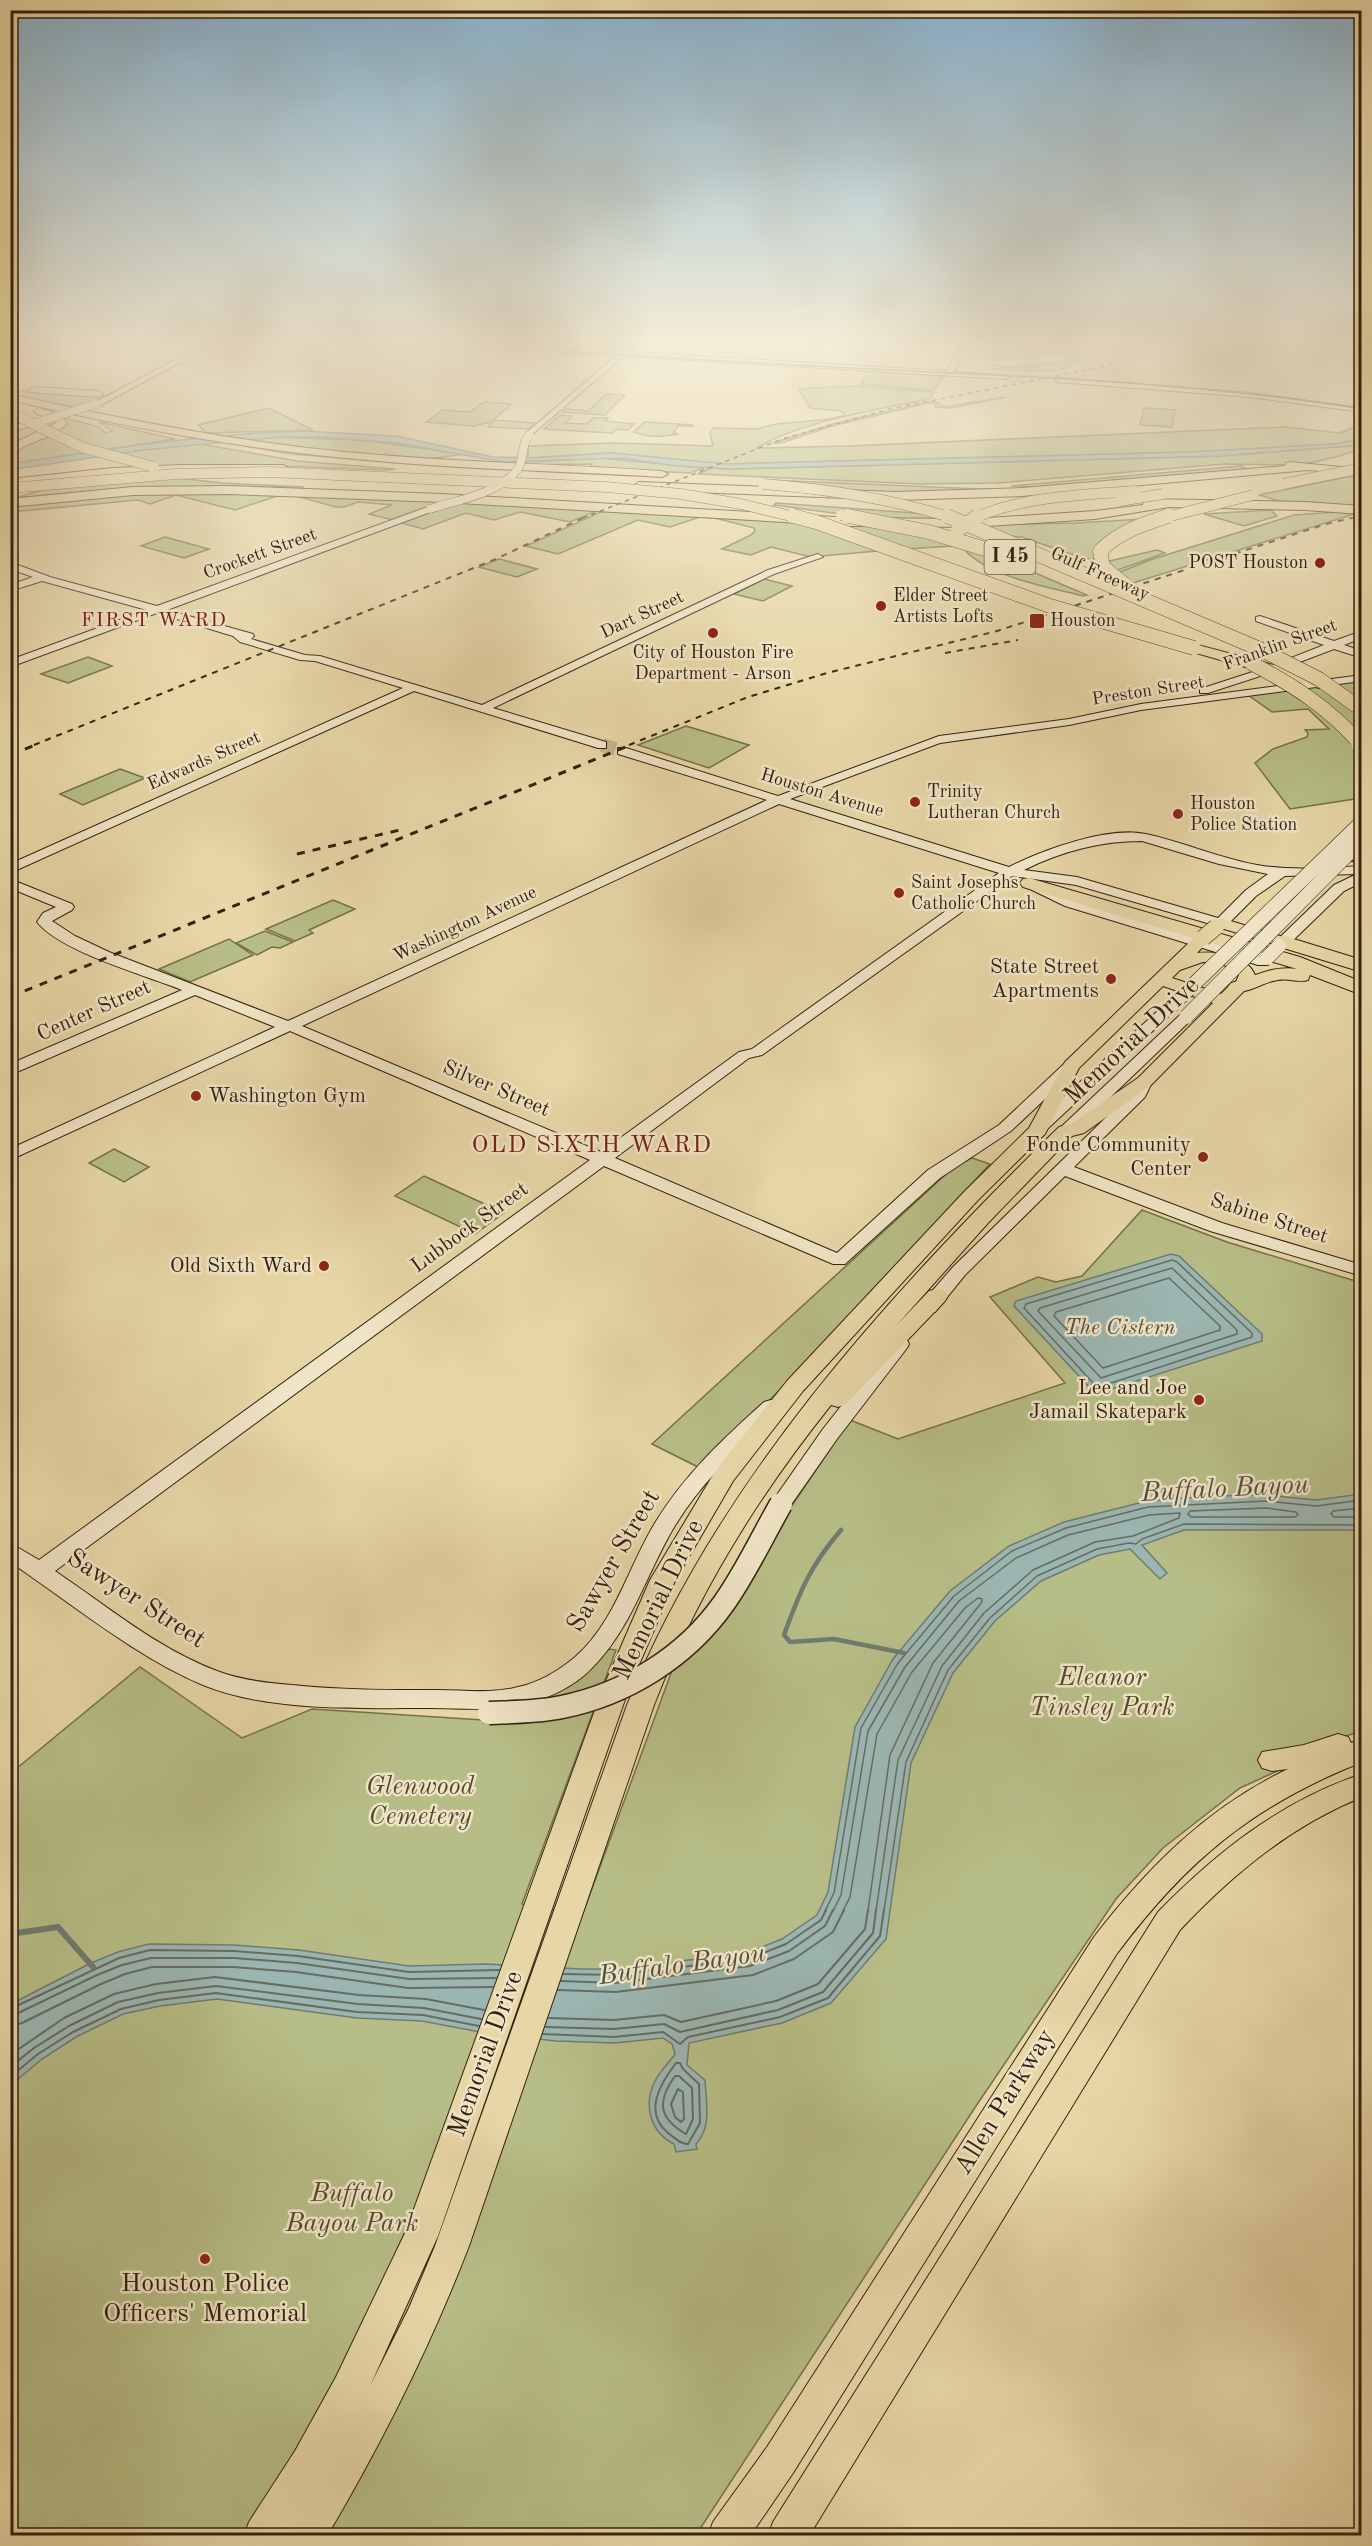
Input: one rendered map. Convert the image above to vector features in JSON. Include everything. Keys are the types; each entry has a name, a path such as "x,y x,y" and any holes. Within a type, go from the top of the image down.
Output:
{"highway":[{"name":"Gulf Freeway","path":"102,460 119,465 213,479 741,505 841,516 910,528 977,545 1039,568 1140,613"},
{"path":"119,460 220,475 442,498 852,522 1104,514 1164,500 1292,477 1362,472"},
{"name":"Gulf Freeway","path":"326,460 370,465 763,484 853,493 921,507 992,533 1299,669 1334,689 1362,709"},
{"path":"425,460 676,474"},
{"path":"997,518 1076,506 1135,493 1304,468 1340,460"},
{"path":"886,484 1021,484 1243,464 1362,472"},
{"path":"10,483 91,473 256,467 412,474 514,474 705,481"},
{"path":"10,488 176,474 259,472 606,487 681,494 741,504 823,524 1050,606 1319,684"},
{"path":"969,558 957,546 956,533 966,522 982,514 1033,502 1135,493 1264,477 1362,472"},
{"path":"1159,606 1106,571 1100,557 1105,544 1121,533 1150,523 1268,488 1330,473"},
{"path":"514,474 742,491 1287,503 1362,510"},
{"path":"896,496 1022,492 1259,474"},
{"path":"737,477 998,489 1102,486"},
{"path":"10,503 151,490 351,487 628,490 863,502 1293,505 1362,510"},
{"path":"397,488 663,494 1078,522 1287,508 1362,510"},
{"path":"997,518 1145,506 1268,488"},
{"path":"769,497 873,506 1034,508 1216,496"},
{"path":"442,498 670,502"},
{"path":"995,572 1012,578"},
{"path":"1169,626 1244,659 1292,684 1331,712 1362,746"},
{"path":"1215,655 1260,661 1299,659"},
{"path":"1215,655 1250,670 1252,673 1250,677"},
{"path":"1034,879 1059,884 1362,975"},
{"path":"1034,879 1293,961 1362,989"},
{"path":"1281,944 1362,966"},
{"path":"1265,960 1362,1005"},
{"path":"1241,984 1250,984 1271,974 1282,972 1301,976"}],"main road":[{"path":"514,474 520,460"},
{"name":"Crockett Street","path":"10,664 498,484 514,474"},
{"name":"Dart Street","path":"482,709 771,572 818,557"},
{"path":"10,565 75,581 75,585"},
{"path":"28,571 43,578 75,585 237,634 253,636 313,654 316,658 602,745"},
{"path":"10,588 43,578"},
{"path":"1260,620 1362,655"},
{"name":"Franklin Street","path":"1141,707 1250,677 1362,634"},
{"name":"Preston Street","path":"939,740 1069,722 1141,707 1362,678"},
{"name":"Edwards Street","path":"10,869 412,688"},
{"name":"Washington Avenue","path":"10,1155 779,800 939,740"},
{"name":"Houston Avenue","path":"622,752 1010,872 1013,878 1077,881 1281,944"},
{"name":"Memorial Drive","path":"305,2535 360,2441 415,2334 451,2249 479,2122 560,1887 616,1688 663,1580 724,1476 795,1386 971,1196 1362,822"},
{"name":"Lubbock Street","path":"40,1571 601,1159 744,1056 757,1052 1010,872 1033,859 1055,852 1123,837 1143,837 1234,863"},
{"name":"Memorial Drive","path":"560,1887 669,1640 730,1531 778,1458 858,1353 989,1209 1066,1131 1186,1017 1362,840"},
{"path":"1038,1130 1041,1119 1066,1084 1071,1066 1252,894 1275,875 1283,872 1327,859 1362,856"},
{"path":"1234,863 1273,867 1304,865"},
{"path":"1234,863 1283,872 1327,873 1362,870"},
{"path":"1234,863 1255,875 1257,884 1252,894"},
{"path":"1066,1131 1077,1129 1144,1082 1339,888 1362,877"},
{"name":"Houston Avenue","path":"1034,879 1070,903 1265,960"},
{"name":"Silver Street","path":"10,883 67,907 44,920 45,924 117,959 304,1031 839,1260 934,1174 965,1152 992,1139 1071,1066"},
{"path":"1175,967 1194,958 1217,958 1230,961 1245,969 1241,984"},
{"path":"1161,980 1224,1001"},
{"name":"Center Street","path":"10,1070 195,990"},
{"name":"Sawyer Street","path":"10,1551 164,1656 212,1679 260,1692 489,1713 524,1712 580,1702 632,1682 658,1666 693,1638 723,1604 781,1504 830,1434 937,1296 1139,1094 1144,1082"},
{"name":"Sabine Street","path":"1063,1169 1216,1227 1362,1271"},
{"path":"778,1458 937,1296"},
{"name":"Sawyer Street","path":"342,1699 504,1698 535,1691 563,1678 585,1663 616,1622 636,1579 679,1503 730,1443 795,1386"},
{"path":"1272,1760 1304,1756 1362,1737"},
{"name":"Allen Parkway","path":"727,2535 780,2460 1105,1946 1129,1913 1168,1868 1191,1846 1254,1799 1310,1771 1362,1750"},
{"name":"Allen Parkway","path":"787,2535 1169,1921 1219,1870 1249,1846 1314,1805 1362,1785"},
{"name":"Memorial Drive","path":"263,2535 309,2462 384,2321 421,2236 479,2122"}],"green space":[{"path":"11,460 38,460 11,464"},
{"path":"133,460 290,460 395,469 251,465 155,466"},
{"path":"362,460 423,460 401,463"},
{"path":"619,460 704,468 690,473 590,468 592,464 526,465 527,462"},
{"path":"682,460 889,460 727,464"},
{"path":"1077,460 1323,460 1300,465 1224,464 998,483 920,484 698,474 711,468"},
{"path":"1241,466 1250,471 1036,487 1011,486"},
{"path":"160,476 222,483 304,487 130,488 15,498 43,490"},
{"path":"1347,477 1361,477 1361,507 1283,502 1259,495"},
{"path":"770,480 1003,490 879,493"},
{"path":"142,493 283,494 235,510 176,495 150,504 138,500 11,512 10,506"},
{"path":"296,496 442,502 393,520 369,514 392,505 358,502 336,507"},
{"path":"457,502 599,510 570,522 520,512 494,520 466,513 423,529 401,523"},
{"path":"776,503 929,514 948,521 893,521 774,505"},
{"path":"605,510 810,522 888,550 811,557 771,547 751,555 722,549 751,535 755,531 754,528 715,518 700,517 670,527 638,520 558,554 526,546"},
{"path":"1271,510 1277,516 1244,526 1204,514"},
{"path":"1337,512 1354,514 1130,584 1115,574 1150,560 1294,515"},
{"path":"1161,518 1126,529 1095,560 1082,558 1022,537 1009,536 984,525 1076,523"},
{"path":"830,523 878,525 951,542 953,546 905,549"},
{"path":"165,537 209,549 184,558 141,546"},
{"path":"961,545 1007,561 1087,595 1083,596 1017,579 984,565"},
{"path":"1157,550 1165,553 1112,572 1105,562"},
{"path":"499,559 537,569 517,577 479,567"},
{"path":"764,579 792,586 763,601 734,594"},
{"path":"88,657 112,666 68,683 41,674"},
{"path":"1361,679 1361,798 1290,809 1255,763 1273,749 1307,737 1308,733 1305,730 1329,729 1308,709 1272,712 1248,695"},
{"path":"686,726 749,745 709,768 638,745"},
{"path":"120,769 145,778 83,805 60,794"},
{"path":"333,900 355,909 309,930 313,933 295,941 266,929"},
{"path":"265,931 293,942 280,948 272,947 257,955 236,943"},
{"path":"229,939 253,955 190,982 159,969"},
{"path":"114,1149 149,1167 124,1182 89,1163"},
{"path":"972,1158 990,1164 758,1413 700,1468 652,1444 955,1166"},
{"path":"424,1176 504,1213 475,1234 395,1196"},
{"name":"Buffalo Bayou Park","path":"1142,1210 1227,1242 1352,1280 1361,1280 1361,1731 1314,1747 1297,1762 1240,1788 1163,1848 1116,1899 976,2106 696,2535 11,2536 11,1773 140,1667 242,1738 312,1709 499,1721 572,1684 609,1649 616,1650 522,1904 582,1916 674,1665 791,1507 850,1420 898,1439 1065,1383 990,1297 1038,1277 1056,1282 1082,1276"}],"water":[{"path":"40,460 78,460 11,470 11,464"},
{"path":"492,460 569,460 504,462"},
{"path":"634,460 682,460 727,464 889,460 1077,460 731,469 677,466"},
{"name":"The Cistern","path":"1171,1254 1179,1256 1262,1334 1262,1341 1102,1392 1092,1390 1014,1306 1016,1301"},
{"name":"Buffalo Bayou","path":"1361,1494 1361,1530 1184,1530 1142,1545 1167,1573 1160,1579 1130,1549 1099,1555 1041,1581 995,1621 953,1673 911,1763 886,1939 831,2003 782,2023 689,2043 687,2065 705,2080 707,2106 706,2122 696,2144 697,2149 676,2152 674,2144 659,2132 651,2117 649,2108 651,2090 657,2077 675,2054 672,2044 663,2038 615,2043 556,2041 485,2033 422,2021 357,2018 217,1999 160,2006 123,2014 76,2037 42,2059 11,2085 11,2004 91,1963 118,1952 149,1944 234,1945 299,1950 409,1966 485,1964 615,1969 747,1953 782,1939 817,1915 828,1892 855,1727 893,1659 950,1591 1009,1546 1064,1522 1147,1501 1266,1495 1316,1500"}],"waterway":[{"path":"841,1530 821,1555 807,1580 784,1635 790,1642 834,1639 904,1653"},
{"path":"10,1934 58,1927 93,1967"}],"tunnel":[{"path":"602,745 622,751"}],"tram line":[{"path":"1321,862 1362,861"}],"railway":[{"path":"583,518 730,460"},
{"path":"34,745 496,559 587,516"},
{"path":"629,745 748,697 827,673 997,631 1326,524 1360,516"},
{"path":"1354,518 1362,516"},
{"path":"945,653 1018,640"},
{"path":"10,755 38,744"},
{"path":"10,997 633,744"},
{"path":"297,854 400,830"}],"place":[{"name":"POST Houston","path":"1320,563"},
{"name":"Elder Street Artists Lofts","path":"881,606"},
{"name":"Houston","path":"1037,621"},
{"name":"City of Houston Fire Department - Arson","path":"713,633"},
{"name":"Trinity Lutheran Church","path":"915,802"},
{"name":"Houston Police Station","path":"1178,814"},
{"name":"Saint Josephs Catholic Church","path":"899,893"},
{"name":"State Street Apartments","path":"1111,979"},
{"name":"Washington Gym","path":"196,1096"},
{"name":"Fonde Community Center","path":"1203,1157"},
{"name":"Old Sixth Ward","path":"324,1266"},
{"name":"Lee and Joe Jamail Skatepark","path":"1199,1400"},
{"name":"Houston Police Officers' Memorial","path":"205,2259"}],"district":[{"name":"FIRST WARD","path":"154,621"},
{"name":"OLD SIXTH WARD","path":"592,1146"}],"park label":[{"name":"Eleanor Tinsley Park","path":"1102,1693"},
{"name":"Glenwood Cemetery","path":"420,1802"}]}
